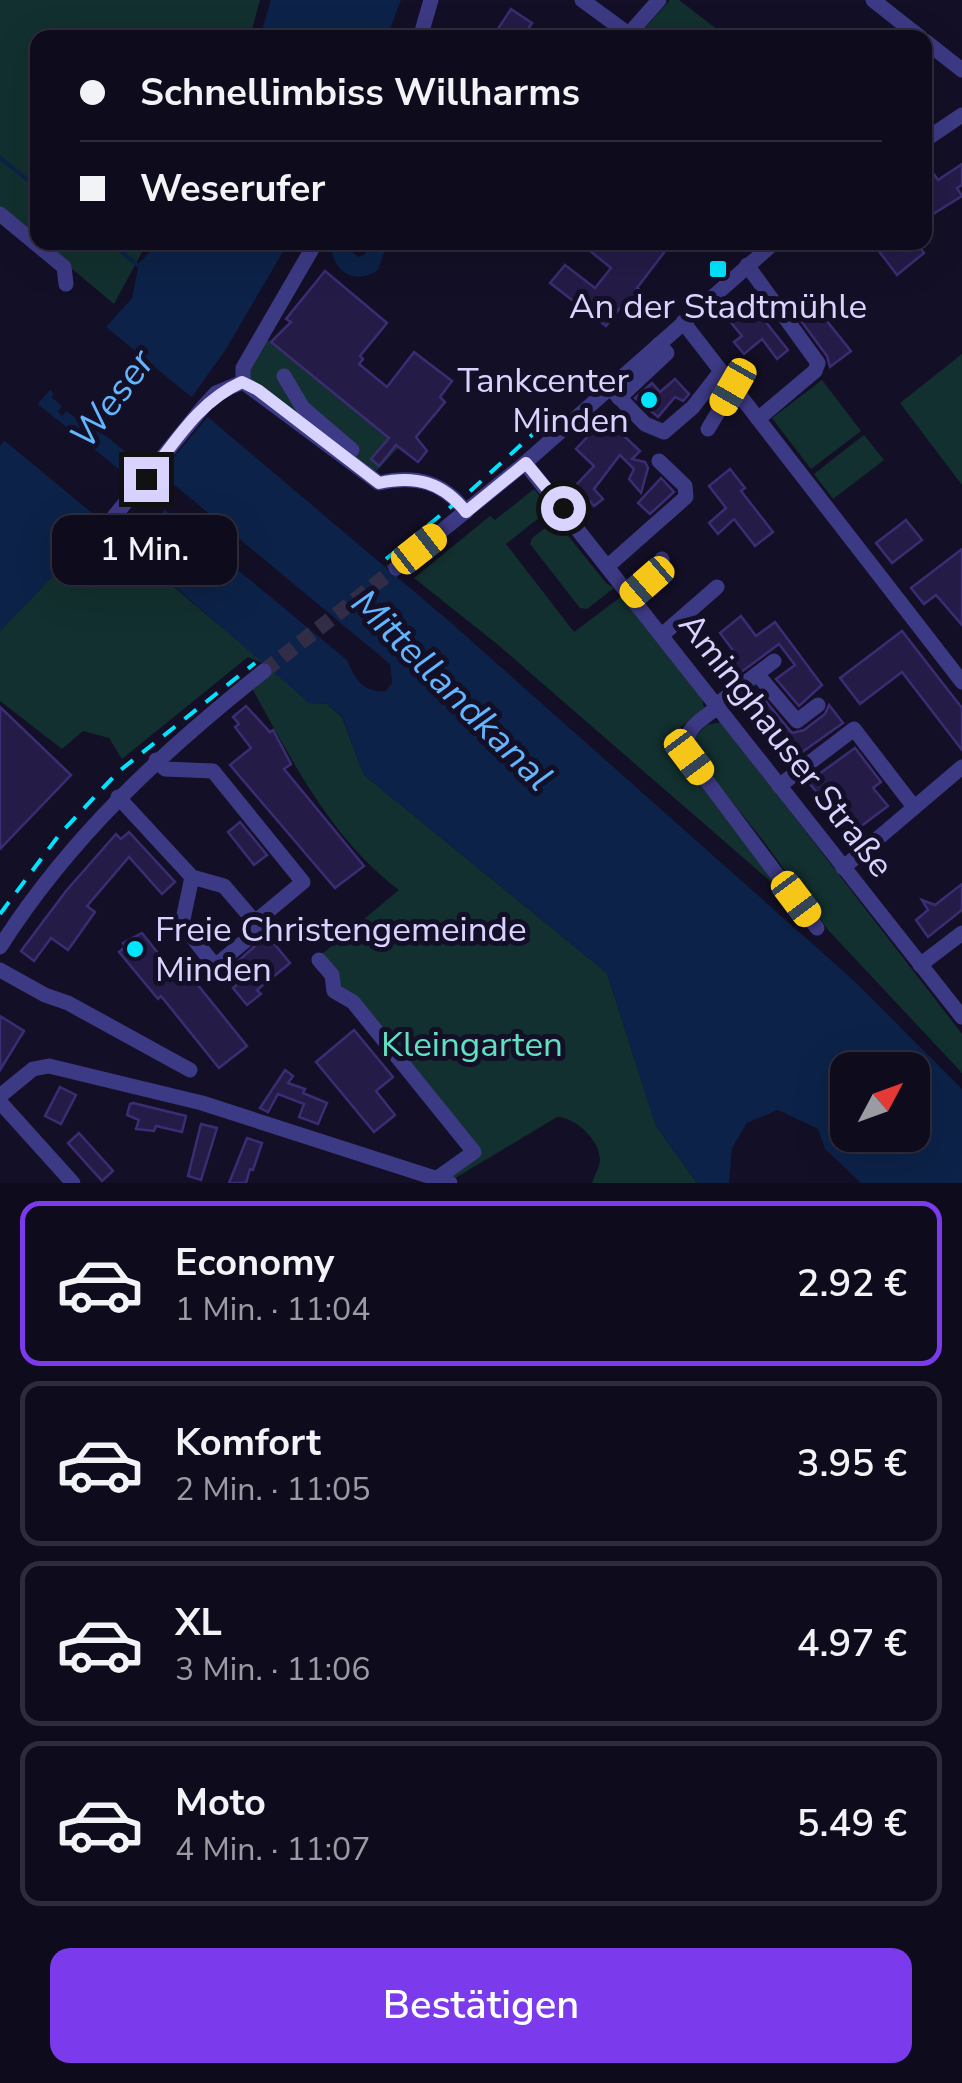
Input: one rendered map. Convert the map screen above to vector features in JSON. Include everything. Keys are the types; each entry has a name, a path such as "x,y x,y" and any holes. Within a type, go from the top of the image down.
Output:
{"street":[{"path":"422,30 431,0"},
{"path":"582,0 624,30"},
{"path":"636,30 659,0"},
{"path":"873,0 911,30"},
{"path":"932,46 962,70"},
{"path":"932,135 962,115"},
{"path":"0,214 30,239"},
{"path":"43,250 64,267 66,284"},
{"path":"242,382 243,368 311,250"},
{"path":"396,568 614,393 658,344 765,250"},
{"path":"746,265 818,362 814,371 758,419"},
{"path":"683,322 962,682"},
{"path":"614,393 645,424 664,432 693,407 721,371"},
{"path":"284,376 303,408 390,481"},
{"path":"242,382 258,390 379,483 409,477 454,496 466,512"},
{"path":"90,555 99,536 204,406 216,394 242,382"},
{"path":"708,429 733,387"},
{"path":"608,566 686,497 685,486 658,462"},
{"name":"Aminghauser Straße","path":"526,463 962,1017"},
{"path":"631,595 662,568 662,560"},
{"path":"662,635 717,587"},
{"path":"774,661 688,730 684,744 689,757 818,928"},
{"path":"0,947 44,882 118,797 156,760 264,671"},
{"path":"758,674 796,721 818,705"},
{"path":"780,786 854,729 914,807"},
{"path":"156,760 165,769 213,771 304,882 255,922"},
{"path":"843,868 962,767"},
{"path":"118,797 192,877 224,886 255,922 256,932 215,966 182,924 192,877"},
{"path":"920,965 962,933"},
{"path":"72,1183 0,1099 33,1069 49,1066 202,1102 439,1181 474,1152 353,1002 334,991 332,975 319,960"},
{"path":"0,970 190,1070"}],"green space":[{"path":"0,0 260,0 252,30 30,30 30,234 0,209"},
{"path":"670,0 679,0 718,30 643,30"},
{"path":"49,250 143,250 114,304"},
{"path":"264,337 399,447 370,478 245,375"},
{"path":"962,354 962,485 900,403"},
{"path":"822,380 861,431 811,469 772,418"},
{"path":"864,435 884,460 833,499 814,474"},
{"path":"534,489 550,509 506,544 574,632 622,596 702,697 704,708 675,732 673,737 679,750 793,901 497,644 414,578 490,516 495,520"},
{"path":"98,512 141,558 267,665 248,657 122,759 109,738 83,731 62,749 0,701 0,631 65,563"},
{"path":"558,518 561,527 614,588 587,609 580,608 530,544 532,538"},
{"name":"Kleingarten","path":"268,666 309,703 327,704 342,717 364,775 607,973 656,1126 697,1183 592,1183 600,1163 596,1145 579,1125 557,1117 441,1183 474,1152 317,958 399,890 352,846 296,767 249,683"},
{"path":"721,722 962,1034 962,1073 829,931 697,758 692,739 707,725"}],"water":[{"path":"271,0 401,0 390,30 262,30"},
{"path":"151,250 284,250 226,349 189,401 449,621 852,979 925,1052 830,1052 830,1152 930,1152 930,1057 962,1089 962,1183 861,1183 825,1149 818,1129 778,1110 747,1123 732,1148 729,1183 697,1183 656,1126 607,973 364,775 342,716 327,704 309,703 137,554 115,526 98,513 65,563 0,631 0,446 132,298 139,263","holes":["142,458 390,664 392,683 386,691 371,690 361,683 347,660 165,510 124,481"]},
{"path":"353,250 359,257 366,250 387,250 378,270 361,276 346,273 332,253"}],"pier":[{"path":"0,240 211,413 157,477 82,417 78,420 67,411 62,416 58,412 62,406 51,397 54,394 47,386 0,347"},
{"path":"0,374 125,474 132,466 138,471 130,481 167,505 137,554 115,527 111,530 99,520 94,528 86,522 92,513 0,437"}],"building":[{"path":"511,9 532,23 527,30 497,30"},
{"path":"962,164 962,185 957,188 962,196 932,215 932,174 938,180"},
{"path":"589,250 666,250 637,288 643,292 627,313 620,308 606,326 550,283 565,265 595,288 611,268"},
{"path":"878,250 922,250 924,253 897,275"},
{"path":"325,271 387,323 360,356 363,359 359,364 387,387 414,352 452,381 440,397 445,402 416,437 427,451 418,462 396,445 379,466 371,459 389,438 271,342 291,322 286,319"},
{"path":"750,302 788,350 777,359 762,339 744,354 734,342 742,336 728,319"},
{"path":"818,310 851,351 830,367 827,356 802,322"},
{"path":"675,379 689,394 683,401 675,397 658,417 635,398 652,383 660,392"},
{"path":"605,418 640,451 632,459 645,462 648,468 641,493 629,479 634,469 620,455 594,489 603,499 594,506 576,485 594,466 576,449"},
{"path":"730,469 745,488 741,491 773,532 755,546 734,519 718,534 709,523 726,508 709,486"},
{"path":"661,478 674,492 650,514 638,503"},
{"path":"906,520 922,540 892,563 876,543"},
{"path":"962,549 962,625 936,595 924,604 911,588"},
{"path":"741,616 756,636 775,622 822,685 799,706 776,679 795,665 779,644 729,681 718,666 735,653 720,633"},
{"path":"902,631 962,708 962,750 902,672 860,704 840,678"},
{"path":"759,693 792,733 804,730 825,714 829,705 843,723 791,760 746,703"},
{"path":"246,706 270,732 273,730 291,764 284,769 364,866 335,888 230,765 251,748 235,727 239,724 233,717"},
{"path":"0,707 71,775 0,849"},
{"path":"855,748 881,782 873,788 888,806 852,833 808,782"},
{"path":"240,822 267,855 254,865 228,832"},
{"path":"129,832 175,882 162,894 129,857 87,906 95,912 68,950 51,938 34,961 21,951 116,834 121,839"},
{"path":"962,884 962,910 928,937 916,920 928,910 922,900 935,905"},
{"path":"142,933 180,981 189,974 247,1046 219,1068 161,996 158,999 119,952 125,947 123,943"},
{"path":"267,935 290,963 257,990 261,994 247,1005 233,988 245,977 235,964"},
{"path":"0,1016 24,1031 0,1070"},
{"path":"354,1030 393,1077 376,1091 395,1115 374,1132 316,1062"},
{"path":"285,1070 293,1076 288,1083 327,1103 318,1124 299,1117 304,1104 278,1094 268,1112 260,1108"},
{"path":"60,1087 76,1095 61,1124 45,1116"},
{"path":"133,1103 186,1116 182,1132 156,1126 154,1131 136,1129 139,1120 127,1115"},
{"path":"201,1124 217,1128 201,1180 188,1176"},
{"path":"79,1133 113,1171 102,1181 68,1143"},
{"path":"247,1138 262,1143 253,1170 250,1169 246,1183 229,1183"}],"waterway":[{"path":"0,158 30,182"},
{"path":"120,250 141,268"}],"tunnel":[{"path":"264,671 396,568"}],"railway":[{"path":"386,559 467,494 544,424"},
{"path":"0,914 59,835 118,772 255,663"}],"place":[{"name":"An der Stadtmühle","path":"718,269"},
{"name":"Tankcenter Minden","path":"649,400"},
{"name":"Freie Christengemeinde Minden","path":"135,949"}],"route":[{"path":"146,479 204,406 216,394 242,382 258,390 379,483 409,477 454,496 466,512 526,463 563,508"}],"water label":[{"name":"Weser","path":"112,399"},
{"name":"Mittellandkanal","path":"452,690"}]}
